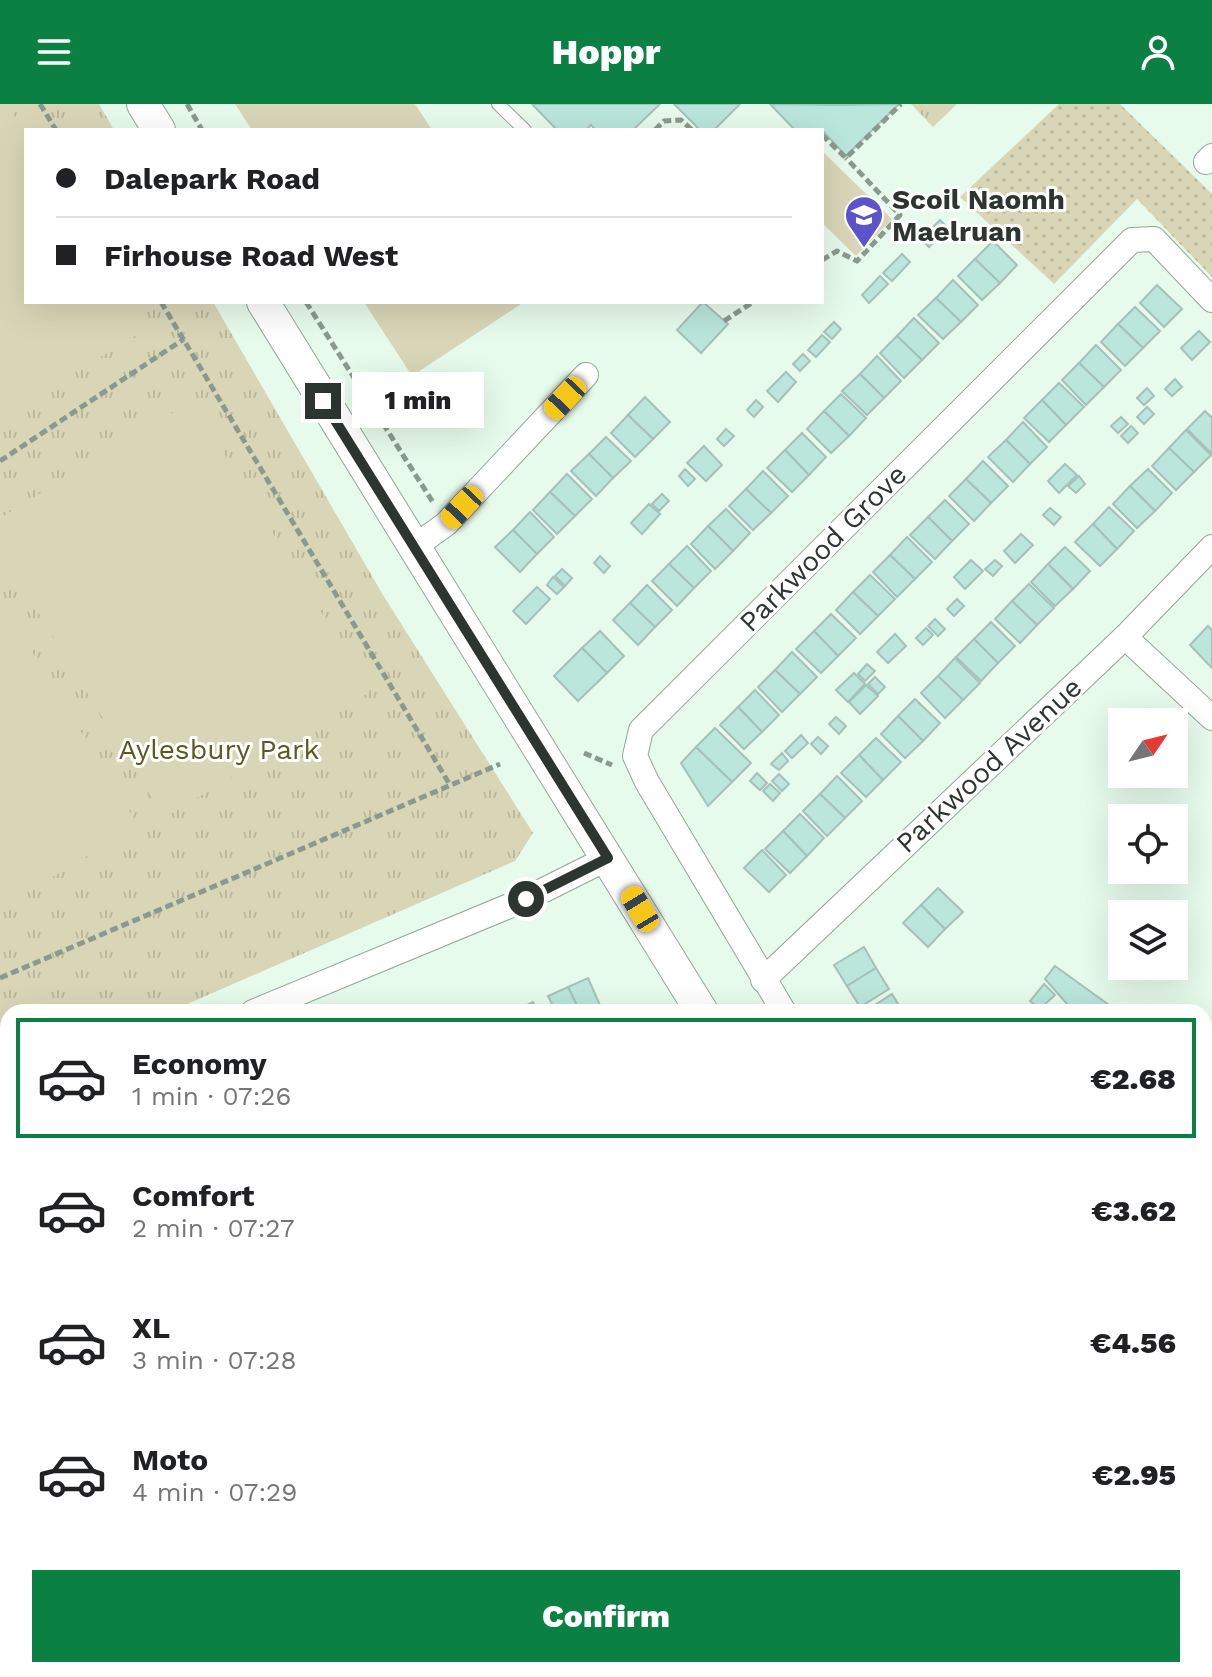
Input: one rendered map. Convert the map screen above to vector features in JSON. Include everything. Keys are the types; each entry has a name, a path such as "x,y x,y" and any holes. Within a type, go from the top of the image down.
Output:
{"street":[{"path":"143,104 158,128"},
{"name":"Parkwood Grove","path":"779,1004 647,782 635,756 641,730 1132,240 1154,239 1212,300"},
{"path":"264,304 697,1004"},
{"path":"414,547 446,524 586,375"},
{"name":"Parkwood Avenue","path":"763,980 1125,637 1212,547"},
{"path":"1125,637 1212,718"},
{"path":"272,1004 526,899 608,858"}],"lane":[{"path":"498,104 523,128"}],"path":[{"path":"40,104 55,128"},
{"path":"187,104 201,128"},
{"path":"846,158 901,104"},
{"path":"657,128 664,121 681,120 690,128"},
{"path":"824,137 900,215 857,261 837,251 824,259"},
{"path":"162,304 450,785"},
{"path":"307,304 437,509"},
{"path":"724,321 750,304"},
{"path":"0,461 184,339"},
{"path":"0,978 500,764"}],"green space":[{"name":"Aylesbury Park","path":"0,104 99,104 113,128 24,128 24,304 214,304 383,595 533,833 515,861 187,1004 0,1004"},
{"path":"0,104 7,104 24,132 24,304 129,304 145,330 0,418"},
{"path":"235,104 415,104 431,128 251,128"},
{"path":"911,104 957,104 933,127"},
{"path":"1059,104 1120,104 1212,194 1212,277 1137,199 1054,284 960,197"},
{"path":"824,153 892,219 856,256 824,225"},
{"path":"365,304 521,304 412,376"},
{"path":"192,401 370,692 164,818 0,550 0,518"},
{"path":"0,599 138,825 0,909"}],"building":[{"path":"532,104 660,104 635,128 594,128 591,125 588,128 555,128"},
{"path":"674,104 740,104 716,128 698,128"},
{"path":"770,104 899,104 846,156 824,132 824,128 793,128"},
{"path":"940,220 948,228 929,247 921,239"},
{"path":"993,241 1017,265 1000,283 975,259"},
{"path":"902,254 910,262 892,281 883,273"},
{"path":"975,259 1000,283 982,300 958,276"},
{"path":"880,276 888,284 869,303 862,295"},
{"path":"953,280 978,305 961,322 936,298"},
{"path":"1157,285 1182,309 1164,327 1140,303"},
{"path":"936,298 961,322 943,339 918,315"},
{"path":"701,304 705,304 728,324 701,353 677,330"},
{"path":"1135,307 1160,331 1143,348 1118,324"},
{"path":"914,318 939,343 922,360 897,336"},
{"path":"834,322 841,329 832,339 824,332"},
{"path":"1118,324 1143,348 1125,366 1101,342"},
{"path":"1199,331 1210,342 1192,360 1181,348"},
{"path":"822,335 830,342 816,357 808,350"},
{"path":"897,336 922,360 904,378 880,353"},
{"path":"1096,345 1121,370 1104,387 1079,363"},
{"path":"803,354 810,361 800,371 793,364"},
{"path":"877,356 901,381 884,398 860,374"},
{"path":"1079,363 1104,387 1086,405 1062,380"},
{"path":"786,372 796,382 778,402 767,391"},
{"path":"860,374 884,398 867,415 842,391"},
{"path":"1175,379 1182,387 1172,396 1165,389"},
{"path":"1059,383 1084,407 1066,425 1042,400"},
{"path":"1147,388 1154,396 1144,405 1137,398"},
{"path":"841,394 866,418 849,436 824,411"},
{"path":"645,397 670,422 653,439 628,415"},
{"path":"756,400 763,407 754,417 747,410"},
{"path":"1042,400 1066,425 1049,442 1024,418"},
{"path":"1147,407 1154,414 1144,424 1137,417"},
{"path":"824,411 849,436 831,453 807,429"},
{"path":"1205,411 1212,418 1212,454 1187,429"},
{"path":"628,415 653,439 635,457 611,433"},
{"path":"1121,417 1128,424 1118,433 1111,426"},
{"path":"1023,422 1047,447 1030,464 1006,440"},
{"path":"1131,426 1138,433 1128,443 1121,436"},
{"path":"726,429 734,436 724,446 717,439"},
{"path":"1186,430 1211,455 1194,472 1169,448"},
{"path":"802,433 826,457 809,475 785,450"},
{"path":"606,437 631,461 613,478 589,454"},
{"path":"1006,440 1030,464 1013,482 988,457"},
{"path":"704,446 722,465 706,481 687,463"},
{"path":"1169,448 1194,472 1176,490 1152,466"},
{"path":"785,450 809,475 792,492 767,468"},
{"path":"589,454 613,478 596,496 571,471"},
{"path":"983,461 1008,486 991,503 966,479"},
{"path":"1065,464 1077,475 1059,493 1048,481"},
{"path":"685,469 695,479 688,486 679,476"},
{"path":"1148,469 1172,493 1155,511 1130,486"},
{"path":"763,471 788,496 771,513 746,489"},
{"path":"567,474 592,499 575,516 550,492"},
{"path":"1079,476 1085,484 1076,493 1068,486"},
{"path":"966,479 991,503 974,521 949,496"},
{"path":"1130,486 1155,511 1137,528 1113,504"},
{"path":"746,489 771,513 753,530 729,506"},
{"path":"550,492 575,516 557,534 533,510"},
{"path":"662,494 669,501 659,511 652,504"},
{"path":"945,500 969,524 952,541 928,517"},
{"path":"649,504 660,514 642,534 631,523"},
{"path":"1109,507 1134,531 1117,549 1093,524"},
{"path":"1050,508 1061,517 1054,525 1043,515"},
{"path":"726,509 750,533 733,551 708,526"},
{"path":"530,512 554,537 537,554 513,530"},
{"path":"928,517 952,541 935,559 910,535"},
{"path":"1093,524 1117,549 1100,566 1075,542"},
{"path":"708,526 733,551 715,569 691,544"},
{"path":"513,530 537,554 520,572 495,547"},
{"path":"1021,534 1033,545 1015,563 1004,551"},
{"path":"907,537 932,562 915,579 890,555"},
{"path":"687,546 711,571 694,588 669,564"},
{"path":"1065,547 1090,571 1073,589 1048,564"},
{"path":"890,555 915,579 897,597 873,572"},
{"path":"600,556 610,566 604,573 594,563"},
{"path":"971,560 983,571 965,589 954,577"},
{"path":"995,560 1002,566 993,576 985,569"},
{"path":"669,564 694,588 677,606 652,581"},
{"path":"1048,564 1073,589 1055,606 1031,582"},
{"path":"562,569 572,578 565,586 555,576"},
{"path":"870,575 895,599 878,616 853,592"},
{"path":"553,577 564,587 557,594 547,585"},
{"path":"1029,584 1054,608 1037,625 1012,601"},
{"path":"647,585 672,610 655,627 630,603"},
{"path":"537,587 550,599 526,624 513,611"},
{"path":"853,592 878,616 860,634 836,610"},
{"path":"957,599 964,606 954,616 947,609"},
{"path":"1012,601 1037,625 1020,643 995,619"},
{"path":"630,603 655,627 638,645 613,620"},
{"path":"831,614 856,638 838,656 814,631"},
{"path":"935,619 945,629 938,636 928,626"},
{"path":"991,622 1015,646 998,663 974,639"},
{"path":"1208,626 1212,630 1212,668 1190,645"},
{"path":"926,628 933,635 923,645 916,638"},
{"path":"600,631 624,656 607,673 582,648"},
{"path":"814,631 838,656 821,673 796,649"},
{"path":"895,634 906,646 888,663 877,652"},
{"path":"974,639 998,663 981,681 956,657"},
{"path":"582,648 607,673 578,701 554,676"},
{"path":"792,652 817,677 800,694 775,670"},
{"path":"955,658 980,683 963,700 938,676"},
{"path":"867,664 875,671 865,681 858,674"},
{"path":"775,670 800,694 782,712 758,687"},
{"path":"854,673 865,684 848,702 836,690"},
{"path":"938,676 963,700 945,718 921,693"},
{"path":"875,677 885,687 878,694 868,684"},
{"path":"866,685 878,696 860,714 849,702"},
{"path":"755,690 779,715 762,732 738,707"},
{"path":"915,699 940,723 923,741 898,716"},
{"path":"738,707 762,732 744,749 720,725"},
{"path":"898,716 923,741 905,758 881,734"},
{"path":"836,717 846,726 839,734 829,724"},
{"path":"715,728 751,763 732,782 696,747"},
{"path":"801,735 808,743 792,758 785,751"},
{"path":"818,737 828,746 821,754 811,744"},
{"path":"876,738 901,762 883,780 859,755"},
{"path":"696,747 732,782 708,806 681,763"},
{"path":"782,753 788,761 779,770 771,764"},
{"path":"859,755 883,780 866,797 841,773"},
{"path":"757,773 767,783 760,790 750,781"},
{"path":"779,774 789,784 782,791 772,781"},
{"path":"837,776 862,801 845,818 820,794"},
{"path":"770,784 780,793 773,801 763,791"},
{"path":"820,794 845,818 827,836 803,811"},
{"path":"800,814 824,838 807,856 783,831"},
{"path":"783,831 807,856 790,873 765,849"},
{"path":"762,850 786,875 769,892 744,868"},
{"path":"938,888 963,912 945,929 921,905"},
{"path":"921,905 945,929 928,947 903,923"},
{"path":"864,947 876,968 847,986 834,965"},
{"path":"1055,966 1108,1004 1067,1004 1045,979"},
{"path":"876,968 889,989 865,1004 858,1004 847,986"},
{"path":"588,978 599,1004 576,1004 568,987"},
{"path":"1044,984 1055,995 1045,1004 1030,1001"},
{"path":"568,987 576,1004 552,1004 548,996"},
{"path":"892,994 898,1004 876,1004"}],"place":[{"name":"Scoil Naomh Maelruan","path":"864,249"}],"route":[{"path":"323,401 608,858 526,899"}]}
